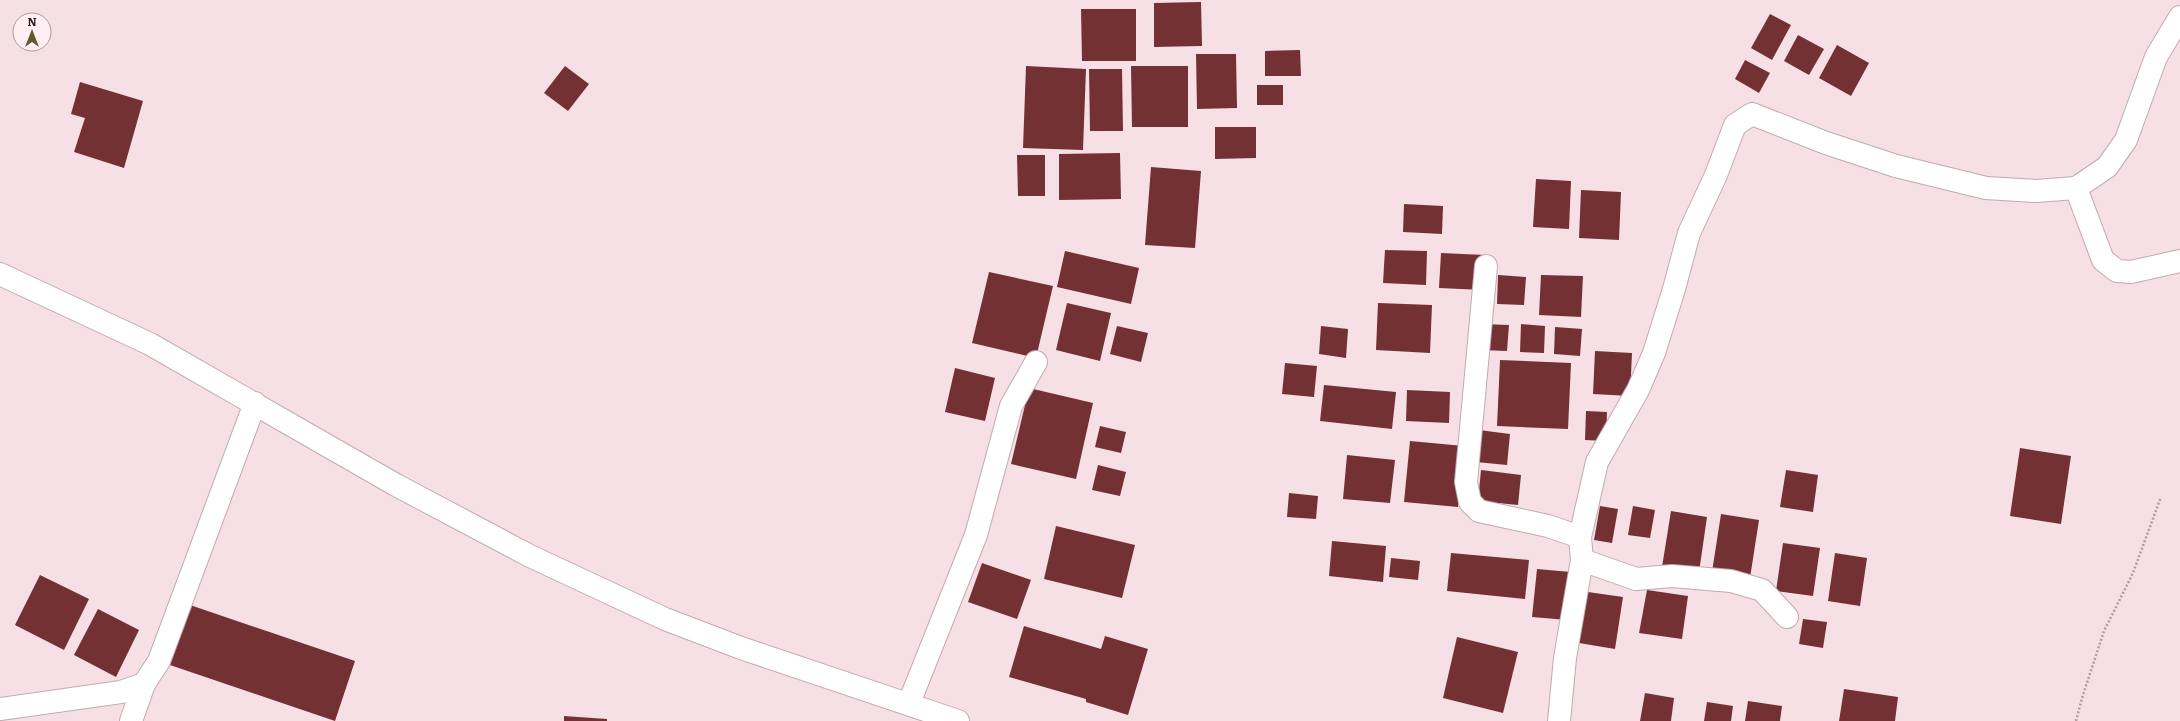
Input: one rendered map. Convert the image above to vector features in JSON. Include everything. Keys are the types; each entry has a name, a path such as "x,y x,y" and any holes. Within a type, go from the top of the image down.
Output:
{"street":[{"path":"1560,721 1565,658 1582,560 1580,537 1597,462 1638,390 1654,353 1674,289 1689,233 1716,175 1735,125 1752,114 1826,143 1896,166 1986,188 2036,191 2076,188 2107,167 2126,140 2156,56 2180,17"},
{"path":"2076,188 2103,260 2117,271 2131,272 2180,260"},
{"path":"1486,266 1466,482 1470,502 1479,511 1548,526 1580,537"},
{"path":"0,274 150,344 396,485 530,556 665,619 741,648 909,703 958,721"},
{"path":"909,703 976,535 1011,406 1036,362"},
{"path":"131,721 144,684 159,661 254,403"},
{"path":"1582,560 1636,580 1672,576 1731,581 1762,590 1787,618"},
{"path":"0,708 121,692 144,684"}],"path":[{"path":"2076,721 2104,631 2133,573 2161,497"}],"building":[{"path":"1201,2 1202,46 1154,47 1154,3"},
{"path":"1081,9 1136,9 1136,61 1082,61"},
{"path":"1770,14 1791,25 1772,60 1751,48"},
{"path":"1798,35 1824,49 1809,75 1784,61"},
{"path":"1837,45 1869,63 1851,96 1819,78"},
{"path":"1300,50 1301,76 1265,76 1265,51"},
{"path":"1196,54 1236,54 1237,108 1197,109"},
{"path":"1745,60 1770,73 1759,93 1735,79"},
{"path":"565,66 589,84 568,111 544,93"},
{"path":"1026,66 1086,69 1083,150 1023,148"},
{"path":"1131,66 1188,66 1188,127 1132,127"},
{"path":"1089,69 1122,69 1123,131 1090,131"},
{"path":"80,82 143,101 124,168 74,152 85,118 71,114"},
{"path":"1257,85 1283,85 1283,105 1257,105"},
{"path":"1215,127 1256,127 1256,158 1215,159"},
{"path":"1120,153 1121,199 1059,200 1059,154"},
{"path":"1017,155 1045,155 1045,196 1018,196"},
{"path":"1151,167 1201,171 1195,248 1145,245"},
{"path":"1536,179 1571,181 1569,229 1533,227"},
{"path":"1581,190 1621,192 1619,240 1579,238"},
{"path":"1404,204 1443,206 1442,234 1403,232"},
{"path":"1385,250 1427,251 1426,285 1383,283"},
{"path":"1065,251 1139,268 1131,304 1057,287"},
{"path":"1441,253 1485,255 1483,290 1439,288"},
{"path":"989,272 1053,286 1036,358 972,343"},
{"path":"1498,275 1526,277 1524,305 1497,304"},
{"path":"1541,275 1583,276 1581,317 1539,315"},
{"path":"1067,303 1111,313 1100,361 1056,350"},
{"path":"1378,303 1432,305 1430,353 1376,350"},
{"path":"1482,324 1509,325 1507,351 1481,350"},
{"path":"1521,324 1545,326 1544,353 1520,352"},
{"path":"1117,326 1148,333 1141,362 1110,354"},
{"path":"1321,326 1348,329 1346,358 1319,354"},
{"path":"1555,327 1582,329 1580,356 1554,354"},
{"path":"1595,351 1632,353 1630,396 1593,394"},
{"path":"1500,360 1571,363 1568,429 1497,426"},
{"path":"1285,363 1317,366 1314,397 1282,394"},
{"path":"955,368 995,378 985,421 945,412"},
{"path":"1324,385 1396,392 1392,429 1320,421"},
{"path":"1029,388 1093,403 1076,479 1011,464"},
{"path":"1407,390 1450,392 1449,423 1406,421"},
{"path":"1586,411 1607,412 1606,441 1585,440"},
{"path":"1100,426 1126,432 1121,453 1095,447"},
{"path":"1479,430 1510,434 1507,465 1476,462"},
{"path":"1410,441 1464,446 1458,507 1404,502"},
{"path":"2020,448 2071,456 2061,524 2010,516"},
{"path":"1347,455 1395,460 1390,503 1343,499"},
{"path":"1098,465 1126,472 1120,496 1092,490"},
{"path":"1481,470 1521,475 1518,505 1478,501"},
{"path":"1786,470 1818,475 1813,512 1780,507"},
{"path":"1289,493 1318,496 1316,519 1287,517"},
{"path":"1600,506 1618,509 1612,543 1594,540"},
{"path":"1633,506 1655,510 1650,538 1628,535"},
{"path":"1671,511 1707,517 1699,572 1662,567"},
{"path":"1721,514 1759,520 1750,578 1712,572"},
{"path":"1056,526 1135,545 1122,598 1044,579"},
{"path":"1332,541 1386,546 1383,582 1329,576"},
{"path":"1783,543 1820,548 1813,596 1776,591"},
{"path":"1451,553 1529,560 1525,599 1447,591"},
{"path":"1835,553 1867,558 1860,606 1828,601"},
{"path":"1391,558 1420,561 1418,580 1389,577"},
{"path":"982,563 1031,580 1017,619 968,602"},
{"path":"1537,569 1571,572 1567,620 1532,617"},
{"path":"40,575 89,599 64,650 15,625"},
{"path":"1647,590 1688,596 1682,639 1639,633"},
{"path":"1588,592 1623,597 1615,649 1579,643"},
{"path":"190,605 355,661 335,721 170,665"},
{"path":"98,609 139,630 116,677 74,655"},
{"path":"1803,619 1827,622 1823,648 1799,644"},
{"path":"1024,626 1101,649 1105,636 1148,649 1128,715 1086,702 1086,699 1009,677"},
{"path":"1457,637 1518,652 1503,713 1443,698"},
{"path":"1844,689 1898,697 1895,721 1839,721"},
{"path":"1645,693 1674,698 1671,721 1640,721"},
{"path":"1748,701 1782,706 1780,721 1745,721"},
{"path":"1707,702 1733,706 1731,721 1704,721"},
{"path":"564,716 607,719 607,721 564,721"}]}
